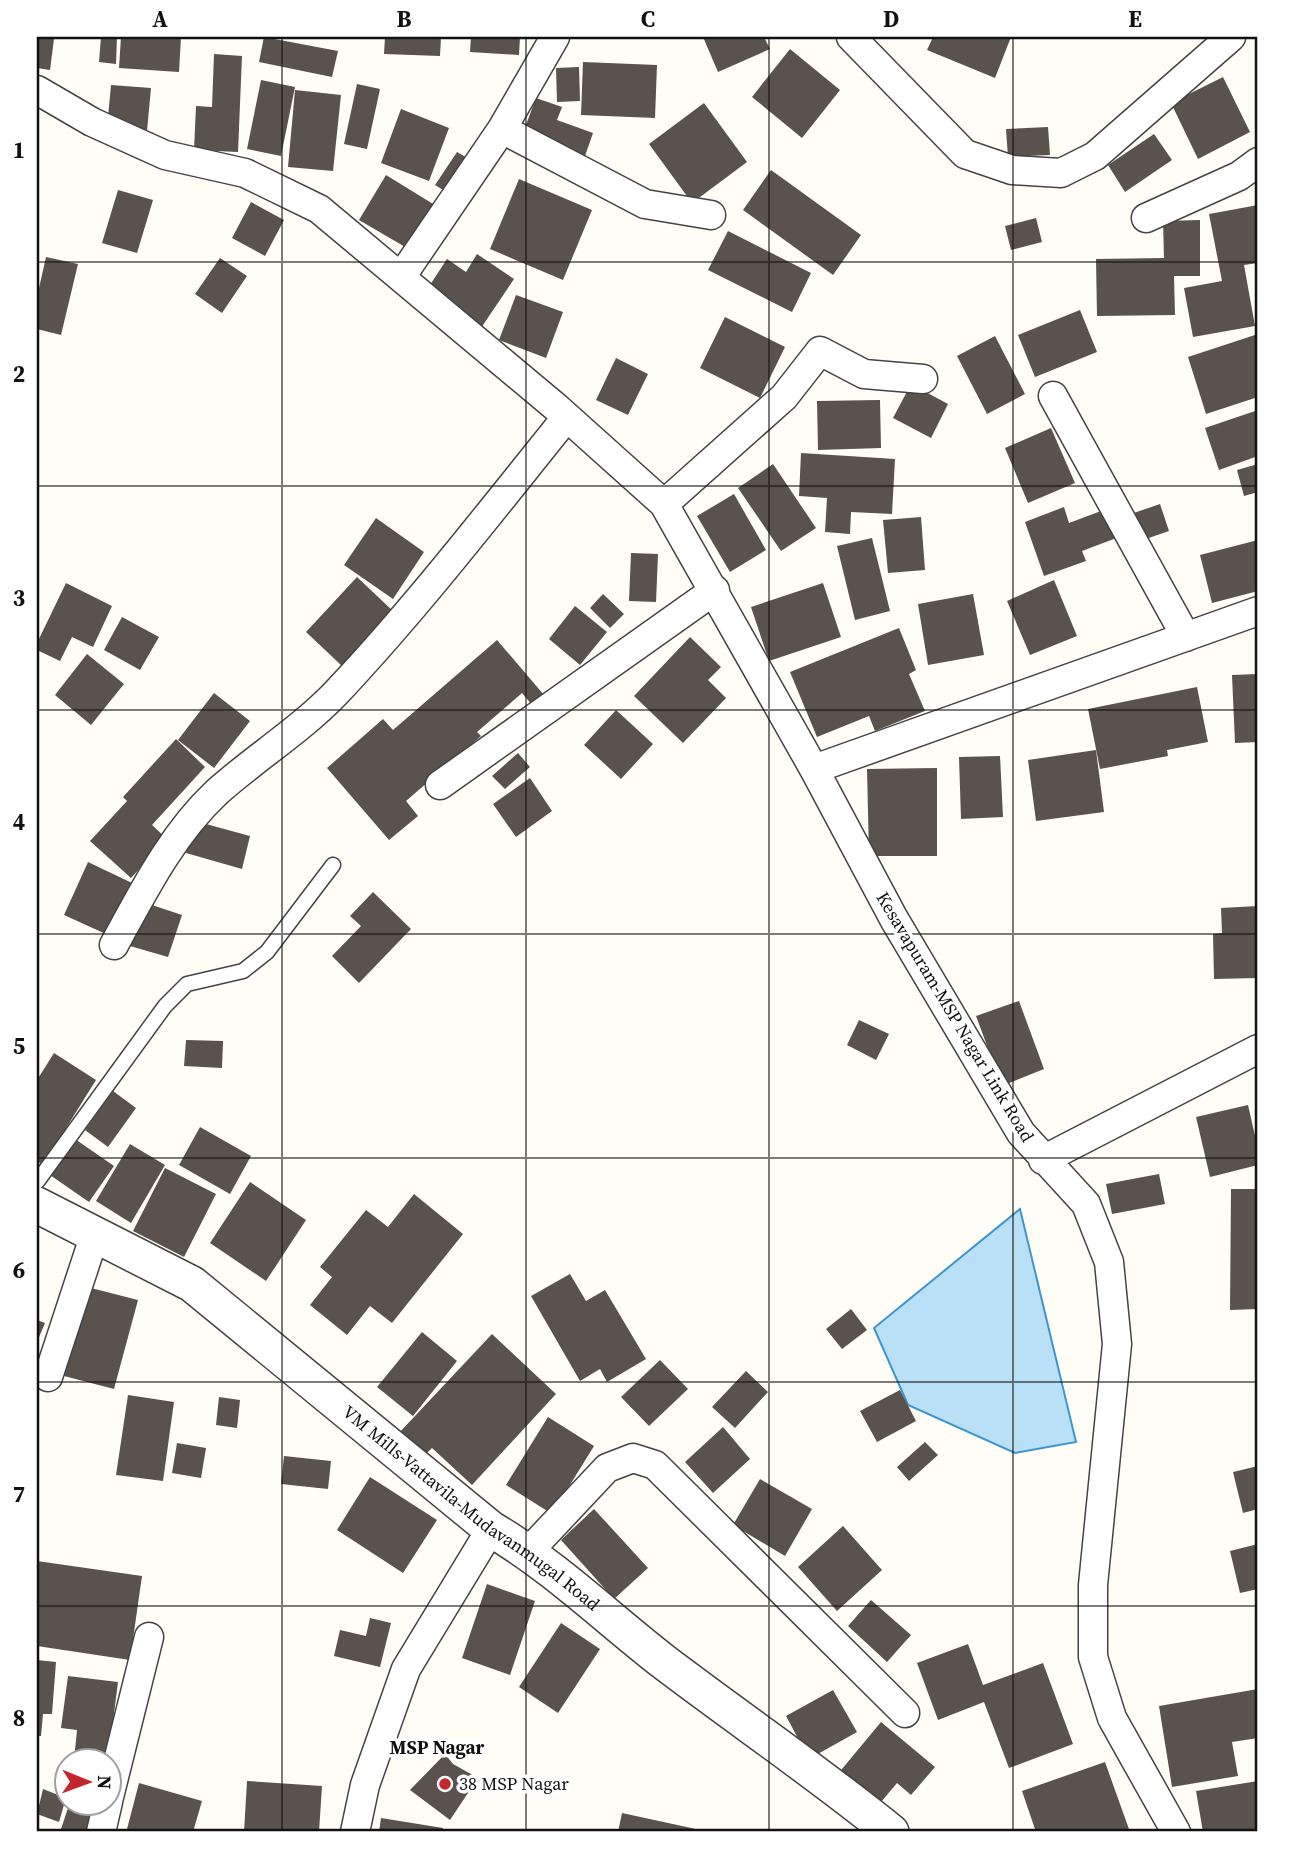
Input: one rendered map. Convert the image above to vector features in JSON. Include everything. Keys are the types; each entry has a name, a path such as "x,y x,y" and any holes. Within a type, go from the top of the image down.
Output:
{"street":[{"path":"401,277 502,129 555,37"},
{"path":"850,37 965,155 1012,170 1061,173 1095,156 1231,37"},
{"name":"Kesavapuram-MSP Nagar Link Road","path":"37,90 92,122 165,155 246,173 319,209 664,504 715,590 894,919 1021,1133 1086,1204 1109,1262 1116,1344 1093,1585 1093,1657 1112,1718 1175,1832"},
{"path":"502,129 645,204 711,215"},
{"path":"1146,218 1239,176 1258,162"},
{"path":"664,504 784,397 820,351 864,374 923,379"},
{"path":"1053,397 1186,637"},
{"path":"114,945 177,837 216,793 288,737 333,695 416,603 566,418"},
{"path":"440,785 715,590"},
{"path":"814,769 1258,611"},
{"path":"1043,1160 1257,1051"},
{"name":"VM Mills-Vattavila-Mudavanmugal Road","path":"37,1205 192,1284 491,1529 529,1551 664,1661 831,1783 891,1832"},
{"path":"48,1377 95,1234"},
{"path":"529,1551 607,1468 633,1458 655,1465 905,1713"},
{"path":"355,1832 365,1785 406,1669 491,1529"},
{"path":"122,1746 149,1637"}],"lane":[{"path":"37,1182 165,1006 187,984 243,971 267,952 333,865"}],"water":[{"path":"1020,1209 1076,1442 1015,1453 908,1405 874,1328"}],"building":[{"path":"37,37 54,39 50,70 37,68"},
{"path":"101,37 117,37 116,64 99,62"},
{"path":"121,37 181,37 179,72 119,68"},
{"path":"264,37 338,51 332,77 259,62"},
{"path":"385,37 441,37 440,56 384,54"},
{"path":"471,37 520,37 519,55 470,52"},
{"path":"703,37 764,37 770,49 718,72"},
{"path":"933,37 1011,37 995,78 927,50"},
{"path":"790,49 840,90 802,138 752,97"},
{"path":"214,54 242,56 238,152 194,150 196,106 212,107"},
{"path":"583,62 657,65 655,118 581,115"},
{"path":"579,67 580,101 557,102 556,68"},
{"path":"1223,77 1250,132 1198,159 1171,103"},
{"path":"261,80 295,87 281,156 247,149"},
{"path":"357,84 380,89 367,149 344,144"},
{"path":"111,85 151,88 147,131 107,128"},
{"path":"295,90 341,95 333,171 288,167"},
{"path":"536,98 562,107 557,120 593,133 585,156 523,133"},
{"path":"704,103 747,162 692,203 649,144"},
{"path":"401,109 449,128 429,181 381,163"},
{"path":"1048,127 1050,155 1008,157 1006,129"},
{"path":"1154,134 1172,160 1125,192 1108,165"},
{"path":"457,152 469,159 448,193 435,185"},
{"path":"771,170 861,235 833,275 743,210"},
{"path":"386,175 438,207 412,251 359,220"},
{"path":"519,179 592,210 563,280 490,249"},
{"path":"118,190 153,200 137,253 102,243"},
{"path":"251,202 284,220 265,256 232,238"},
{"path":"1258,205 1258,263 1244,265 1255,326 1193,337 1184,288 1222,281 1209,214"},
{"path":"1036,218 1042,242 1011,250 1005,226"},
{"path":"1200,220 1200,276 1174,276 1175,315 1097,316 1096,259 1164,258 1163,221"},
{"path":"728,231 811,273 792,312 708,270"},
{"path":"477,254 514,279 481,328 426,291 447,259 466,272"},
{"path":"46,257 78,264 61,335 37,329 37,297"},
{"path":"220,258 247,276 222,313 195,294"},
{"path":"516,295 563,312 546,358 499,340"},
{"path":"1080,310 1097,352 1035,377 1018,335"},
{"path":"725,317 785,347 760,398 700,368"},
{"path":"1258,334 1258,397 1206,414 1188,357"},
{"path":"995,336 1025,394 987,414 957,356"},
{"path":"616,358 648,374 628,415 596,400"},
{"path":"911,384 948,404 931,438 893,418"},
{"path":"880,400 881,448 818,450 817,401"},
{"path":"1258,410 1258,456 1219,470 1205,428"},
{"path":"1051,428 1075,483 1028,503 1005,448"},
{"path":"801,453 895,459 892,514 851,512 850,534 825,532 827,498 799,496"},
{"path":"773,464 816,528 781,551 738,488"},
{"path":"1258,464 1258,492 1244,496 1237,470"},
{"path":"734,494 766,550 730,572 697,516"},
{"path":"1160,504 1169,531 1137,542 1128,515"},
{"path":"1064,507 1069,523 1109,508 1119,537 1082,551 1086,561 1044,576 1025,522"},
{"path":"921,517 925,570 888,573 883,520"},
{"path":"376,518 424,552 393,599 344,565"},
{"path":"872,538 890,611 855,620 837,546"},
{"path":"1258,540 1258,591 1212,603 1200,555"},
{"path":"631,553 658,554 656,602 629,601"},
{"path":"357,577 394,612 342,666 306,632"},
{"path":"1054,580 1077,636 1030,655 1007,601"},
{"path":"66,583 112,606 93,647 72,637 60,661 37,650 37,643"},
{"path":"823,583 841,637 769,661 751,607"},
{"path":"603,594 624,614 610,628 590,608"},
{"path":"973,594 984,655 928,665 918,604"},
{"path":"575,606 607,632 580,665 549,639"},
{"path":"122,617 159,637 140,670 104,650"},
{"path":"899,628 916,670 909,674 925,711 875,731 869,716 817,737 790,672"},
{"path":"690,637 721,667 708,680 726,698 683,743 634,696"},
{"path":"497,640 544,695 532,705 522,693 477,732 481,736 406,801 418,816 389,840 327,768 383,719 393,730"},
{"path":"87,654 124,684 91,725 55,695"},
{"path":"1258,674 1258,742 1235,743 1232,675"},
{"path":"1197,687 1208,742 1167,750 1168,756 1100,769 1088,709"},
{"path":"214,693 250,721 214,768 178,740"},
{"path":"616,710 653,744 621,779 584,745"},
{"path":"176,739 205,767 152,825 167,839 131,878 90,841 127,801 123,797"},
{"path":"1096,750 1104,812 1036,821 1028,760"},
{"path":"518,753 530,767 505,789 492,776"},
{"path":"1000,756 1003,817 961,819 959,757"},
{"path":"937,768 937,856 869,856 867,769"},
{"path":"530,778 552,811 516,837 493,804"},
{"path":"195,821 250,836 242,869 186,853"},
{"path":"88,862 132,883 108,935 64,915"},
{"path":"373,892 411,929 359,983 332,956 361,926 350,916"},
{"path":"143,902 182,915 168,957 130,946"},
{"path":"1258,906 1258,978 1214,979 1213,934 1222,933 1221,908"},
{"path":"1019,1001 1044,1069 1002,1086 976,1016"},
{"path":"859,1020 889,1034 876,1060 847,1045"},
{"path":"186,1040 223,1041 222,1068 184,1066"},
{"path":"54,1053 96,1080 43,1165 37,1161 37,1080"},
{"path":"113,1091 136,1108 108,1147 85,1130"},
{"path":"1248,1105 1258,1149 1258,1165 1210,1177 1196,1117"},
{"path":"200,1127 251,1156 230,1194 179,1165"},
{"path":"75,1139 114,1166 89,1202 50,1175"},
{"path":"130,1144 165,1165 131,1223 96,1201"},
{"path":"165,1168 216,1194 184,1257 133,1231"},
{"path":"1159,1174 1165,1204 1112,1214 1106,1184"},
{"path":"250,1182 306,1220 266,1281 210,1243"},
{"path":"1231,1189 1258,1189 1258,1309 1230,1310"},
{"path":"414,1194 463,1234 392,1323 370,1306 347,1335 310,1305 332,1277 320,1267 366,1210 388,1227"},
{"path":"570,1274 586,1301 605,1290 646,1359 607,1382 600,1369 580,1381 531,1296"},
{"path":"87,1287 138,1300 114,1389 64,1376"},
{"path":"851,1309 867,1330 842,1349 826,1329"},
{"path":"37,1320 45,1323 37,1342"},
{"path":"422,1332 457,1361 413,1416 377,1387"},
{"path":"492,1334 556,1394 472,1485 432,1448 424,1456 399,1433"},
{"path":"660,1360 688,1389 649,1426 621,1397"},
{"path":"746,1371 768,1392 735,1428 712,1407"},
{"path":"900,1390 916,1421 877,1442 860,1411"},
{"path":"128,1395 174,1402 163,1481 116,1475"},
{"path":"219,1397 240,1400 237,1428 216,1425"},
{"path":"548,1417 594,1446 552,1514 506,1485"},
{"path":"723,1427 750,1459 713,1493 685,1462"},
{"path":"925,1442 938,1455 909,1481 897,1467"},
{"path":"177,1443 206,1448 201,1478 172,1473"},
{"path":"284,1456 331,1461 328,1489 281,1484"},
{"path":"1258,1466 1258,1509 1243,1513 1233,1472"},
{"path":"370,1477 437,1520 403,1573 337,1530"},
{"path":"760,1479 812,1509 785,1556 733,1525"},
{"path":"594,1509 648,1568 614,1599 561,1540"},
{"path":"843,1526 882,1570 837,1611 798,1567"},
{"path":"1258,1544 1258,1589 1240,1593 1230,1551"},
{"path":"37,1561 142,1576 130,1660 37,1646"},
{"path":"487,1584 535,1601 510,1675 462,1658"},
{"path":"871,1600 911,1635 887,1662 848,1626"},
{"path":"370,1618 391,1623 380,1667 334,1656 340,1630 366,1636"},
{"path":"561,1623 600,1649 558,1713 519,1687"},
{"path":"968,1644 983,1685 1043,1663 1073,1744 1009,1768 984,1702 938,1720 917,1663"},
{"path":"37,1660 56,1662 52,1714 43,1714 41,1736 37,1736"},
{"path":"68,1676 118,1682 110,1746 75,1746 77,1730 61,1728"},
{"path":"1258,1689 1258,1738 1232,1742 1238,1776 1172,1787 1159,1706"},
{"path":"833,1690 857,1732 809,1759 786,1716"},
{"path":"881,1722 935,1767 911,1795 897,1783 876,1808 837,1775"},
{"name":"38 MSP Nagar","path":"445,1754 453,1764 478,1778 450,1820 410,1790"},
{"path":"1105,1762 1130,1832 1036,1832 1022,1791"},
{"path":"247,1781 322,1786 319,1832 244,1832"},
{"path":"1258,1781 1258,1831 1203,1832 1196,1791"},
{"path":"139,1783 202,1801 193,1832 138,1832 127,1829"},
{"path":"43,1789 52,1793 52,1816 61,1816 59,1822 37,1814"},
{"path":"622,1813 705,1831 705,1832 618,1832"},
{"path":"65,1816 99,1816 94,1832 60,1832"},
{"path":"381,1818 443,1828 442,1832 379,1832"}],"place":[{"name":"38 MSP Nagar","path":"445,1784"}],"district":[{"name":"MSP Nagar","path":"437,1747"}]}
